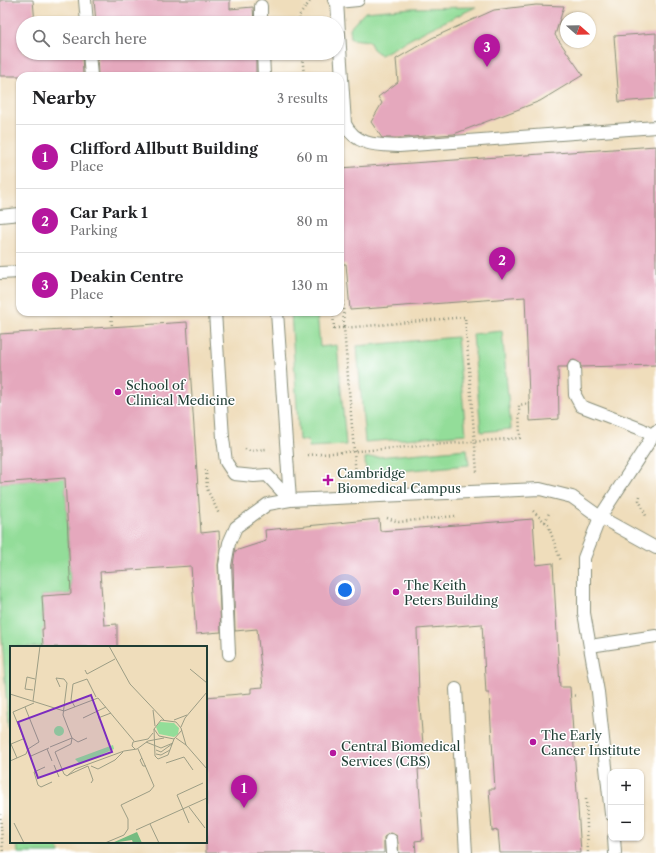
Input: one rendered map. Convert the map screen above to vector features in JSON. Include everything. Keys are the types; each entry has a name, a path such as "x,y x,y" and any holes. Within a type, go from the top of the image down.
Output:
{"lane":[{"path":"85,0 86,16"},
{"path":"337,16 336,1 358,0"},
{"path":"261,6 261,16"},
{"path":"90,60 91,72"},
{"path":"263,60 264,72"},
{"path":"340,60 341,72"},
{"path":"344,110 345,124 350,134 369,144 399,146 656,127"},
{"path":"0,216 16,214"},
{"path":"0,273 16,272"},
{"path":"215,316 223,438 226,462 234,474 254,476 268,475 290,500"},
{"path":"277,316 290,500"},
{"path":"574,367 575,396 581,406 654,433 600,517 584,558 584,613 598,692 610,805"},
{"path":"228,654 225,565 229,543 236,527 268,504 290,500 540,489 572,498 600,517 656,548"},
{"path":"590,646 656,636"},
{"path":"456,690 466,853"},
{"path":"391,840 392,853"},
{"path":"614,841 615,853"}],"path":[{"path":"299,16 311,0"},
{"path":"303,60 304,72"},
{"path":"111,316 112,327"},
{"path":"333,316 334,328 465,317 478,492"},
{"path":"343,316 358,498"},
{"path":"243,448 250,451 303,446 304,456 520,438 519,405 530,403"},
{"path":"640,492 639,500 649,522"},
{"path":"527,510 533,511 548,525 562,563"},
{"path":"384,517 399,522 458,515"},
{"path":"580,692 581,696"},
{"path":"586,792 588,853"},
{"path":"0,814 3,853"}],"green space":[{"path":"476,7 429,29 381,55 373,49 369,41 351,39 350,28 365,12 412,8"},
{"path":"291,316 317,316 320,347 337,345 346,445 309,447 308,440 299,440"},
{"path":"502,331 511,429 481,432 473,334"},
{"path":"457,337 466,434 365,442 357,346"},
{"path":"467,449 469,465 366,474 365,458"},
{"path":"64,453 71,594 42,596 45,646 10,646 10,749 0,611 0,483 48,479"},
{"path":"17,843 58,843 59,853 18,853"}],"building":[{"path":"0,0 33,0 34,16 16,16 16,60 82,60 83,72 16,72 16,76 0,76"},
{"path":"94,0 230,0 230,9 253,7 254,16 95,16"},
{"path":"536,5 564,6 562,12 560,12 560,19 555,35 560,42 560,48 564,48 583,75 540,101 454,134 382,138 371,122 382,103 378,97 398,82 396,59 432,38 494,10"},
{"path":"656,33 656,99 619,102 614,36"},
{"path":"97,60 256,60 256,72 98,72"},
{"path":"656,146 656,365 581,367 580,363 574,360 570,361 567,367 558,367 559,419 530,421 525,297 350,310 346,264 344,264 344,168"},
{"name":"School of Clinical Medicine","path":"187,322 201,533 219,531 220,551 218,565 221,632 196,634 191,566 100,572 104,625 117,624 117,646 43,646 42,629 44,629 42,596 71,594 65,478 0,483 0,334"},
{"path":"379,519 380,531 533,519 536,565 553,563 560,687 570,687 581,853 500,853 498,830 492,831 489,789 495,789 489,693 486,693 482,624 417,629 419,695 425,769 418,769 423,840 415,841 416,853 399,853 397,836 391,833 384,837 384,853 206,853 207,697 251,693 251,688 263,687 257,629 235,631 233,566 235,551 266,541 265,530"}],"place":[{"name":"Deakin Centre","path":"487,67"},
{"name":"Car Park 1","path":"502,280"},
{"name":"School of Clinical Medicine","path":"118,392"},
{"name":"Cambridge Biomedical Campus","path":"328,480"},
{"name":"The Keith Peters Building","path":"396,592"},
{"name":"The Early Cancer Institute","path":"533,742"},
{"name":"Central Biomedical Services (CBS)","path":"333,753"},
{"name":"Clifford Allbutt Building","path":"244,808"}]}
